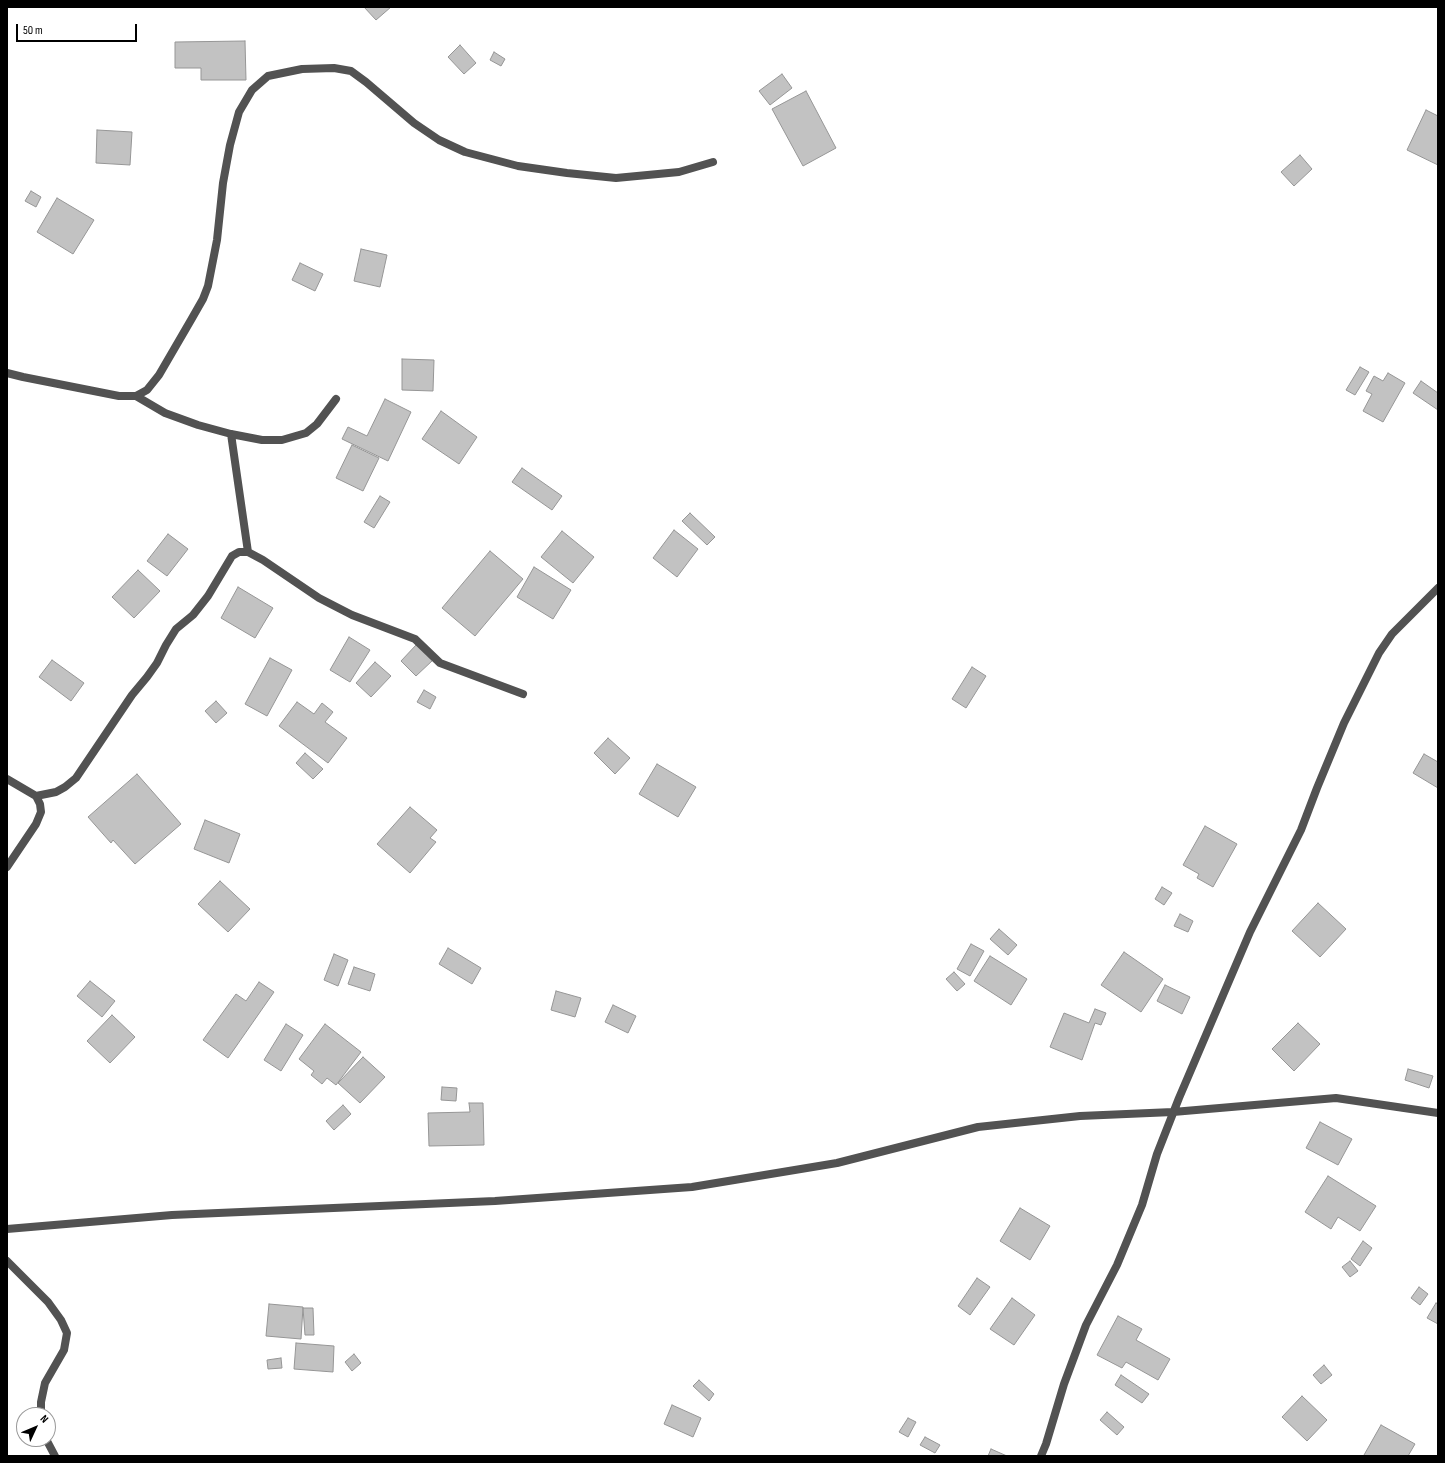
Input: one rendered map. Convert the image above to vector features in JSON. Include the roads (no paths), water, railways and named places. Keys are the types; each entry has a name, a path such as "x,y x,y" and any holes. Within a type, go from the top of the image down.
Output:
{"street":[{"path":"7,373 119,396 136,396 147,390 158,375 203,299 208,286 230,145 239,112 252,90 268,76 302,70 334,68 351,71 414,123 439,140 465,152 518,166 567,174 616,178 679,172 713,162"},
{"path":"136,396 165,413 198,425 231,434 262,440 282,440 306,433 317,424 336,399"},
{"path":"231,434 248,552"},
{"path":"36,796 56,792 76,778 132,695 157,663 166,644 176,629 193,615 208,596 232,556 239,552 248,552 277,568 319,598 352,615 415,639 440,663 523,694"},
{"path":"1041,1456 1064,1384 1086,1325 1117,1265 1142,1205 1157,1154 1173,1112 1250,932 1301,830 1344,723 1379,653 1392,634 1438,588"},
{"path":"7,779 36,796 40,804 41,812 36,824 7,867"},
{"path":"7,1229 172,1215 495,1201 692,1187 837,1163 978,1127 1080,1116 1173,1112 1336,1098 1438,1113"},
{"path":"7,1261 48,1302 61,1320 67,1333 64,1350 45,1382 41,1407"},
{"path":"50,1447 55,1456"}]}
